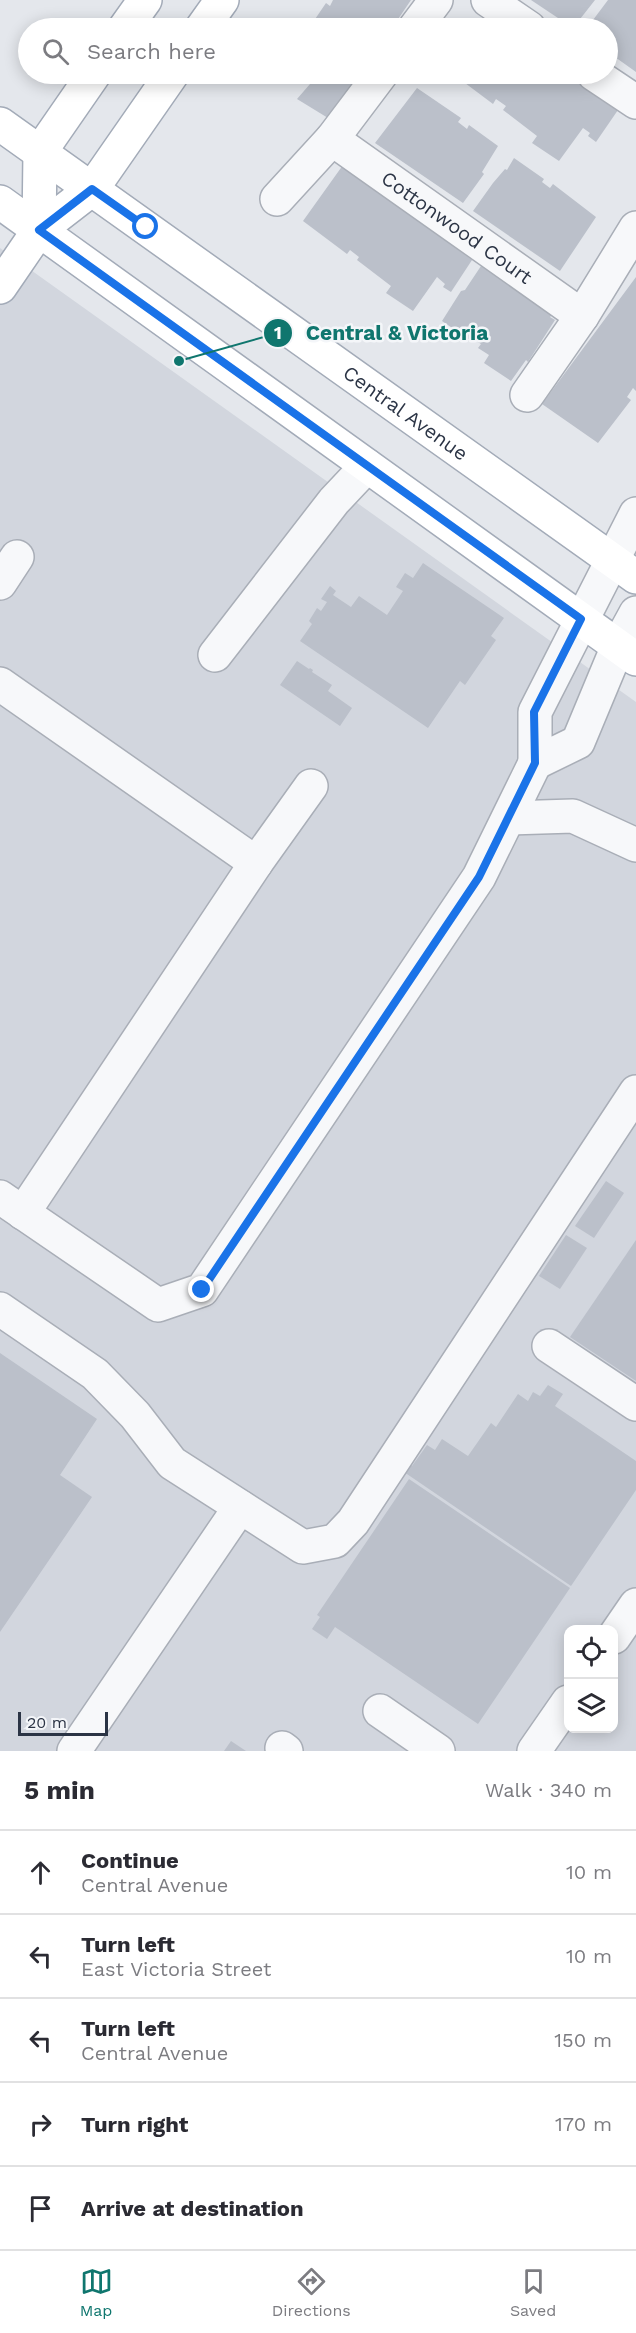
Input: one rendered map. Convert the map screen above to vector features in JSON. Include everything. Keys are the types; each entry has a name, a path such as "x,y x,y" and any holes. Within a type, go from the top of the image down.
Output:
{"main road":[{"path":"132,18 145,0"},
{"path":"209,18 222,0"},
{"path":"39,230 40,152 87,84"},
{"path":"0,287 39,230 92,189 165,84"},
{"name":"Central Avenue","path":"0,124 624,568"},
{"path":"0,202 627,653"}],"street":[{"path":"422,18 436,0"},
{"path":"488,0 514,18"},
{"path":"277,199 332,139 373,84"},
{"path":"609,84 636,102"},
{"name":"Cottonwood Court","path":"332,139 582,316"},
{"path":"527,394 582,316 636,228"},
{"path":"215,655 334,501 367,466"},
{"path":"311,786 12,1205 158,1305 202,1290 479,877 535,763 534,712 581,619 624,568 636,514"},
{"path":"535,763 578,742 627,653 636,613"},
{"path":"0,684 256,863"},
{"path":"509,818 573,816 636,845"},
{"path":"0,1309 95,1374 135,1415 172,1463 303,1547 335,1541 353,1522 636,1092"},
{"path":"549,1346 636,1404"},
{"path":"74,1751 240,1507"},
{"path":"618,1631 636,1605"},
{"path":"534,1751 564,1708"},
{"path":"380,1711 438,1751"}],"shaded area":[{"path":"0,248 636,702 636,1751 0,1751"}],"building":[{"path":"333,0 411,0 399,18 316,18 326,3 330,6"},
{"path":"531,0 595,0 581,18 558,18"},
{"path":"608,0 636,0 636,72 618,59 618,18 594,18"},
{"path":"310,84 354,84 328,118 297,99"},
{"path":"466,84 583,84 618,110 596,142 583,128 559,161 532,143 537,136 503,110 506,106 496,99 493,104"},
{"path":"417,88 461,118 458,122 467,129 469,125 498,146 482,172 484,174 463,203 375,143"},
{"path":"514,158 544,179 542,182 550,188 553,184 596,217 560,271 473,211 493,183 505,169 507,170"},
{"path":"343,165 472,260 451,292 443,287 445,284 437,277 413,311 386,293 391,286 357,260 359,257 350,250 347,254 303,221"},
{"path":"481,266 552,315 550,317 555,320 528,362 526,360 511,381 484,363 489,355 478,348 481,344 471,338 470,340 442,321 461,291 465,290"},
{"path":"636,277 636,391 633,388 627,397 631,400 598,443 542,404"},
{"path":"423,563 504,618 491,636 496,640 465,685 460,681 428,728 300,641 312,624 309,621 317,608 321,611 327,602 321,599 330,586 336,591 333,595 351,607 359,596 387,615 403,591 396,587 405,573 413,578"},
{"path":"297,661 332,685 328,691 352,708 340,726 280,685"},
{"path":"606,1181 624,1193 594,1238 575,1226"},
{"path":"566,1235 587,1248 560,1289 539,1276"},
{"path":"636,1240 636,1381 570,1337"},
{"path":"0,1353 97,1419 60,1475 92,1497 0,1632"},
{"path":"548,1385 563,1394 555,1406 636,1461 636,1490 571,1586 404,1472 410,1465 412,1466 427,1445 435,1450 442,1439 468,1456 491,1423 496,1427 518,1394 528,1401 533,1392 540,1396"},
{"path":"409,1479 570,1588 478,1724 335,1627 327,1639 312,1629 320,1617 317,1615"},
{"path":"231,1741 246,1751 224,1751"}],"place":[{"name":"Central & Victoria","path":"179,361"}],"route":[{"path":"146,227 92,189 39,230 581,619 534,712 535,763 479,877 202,1290"}]}
